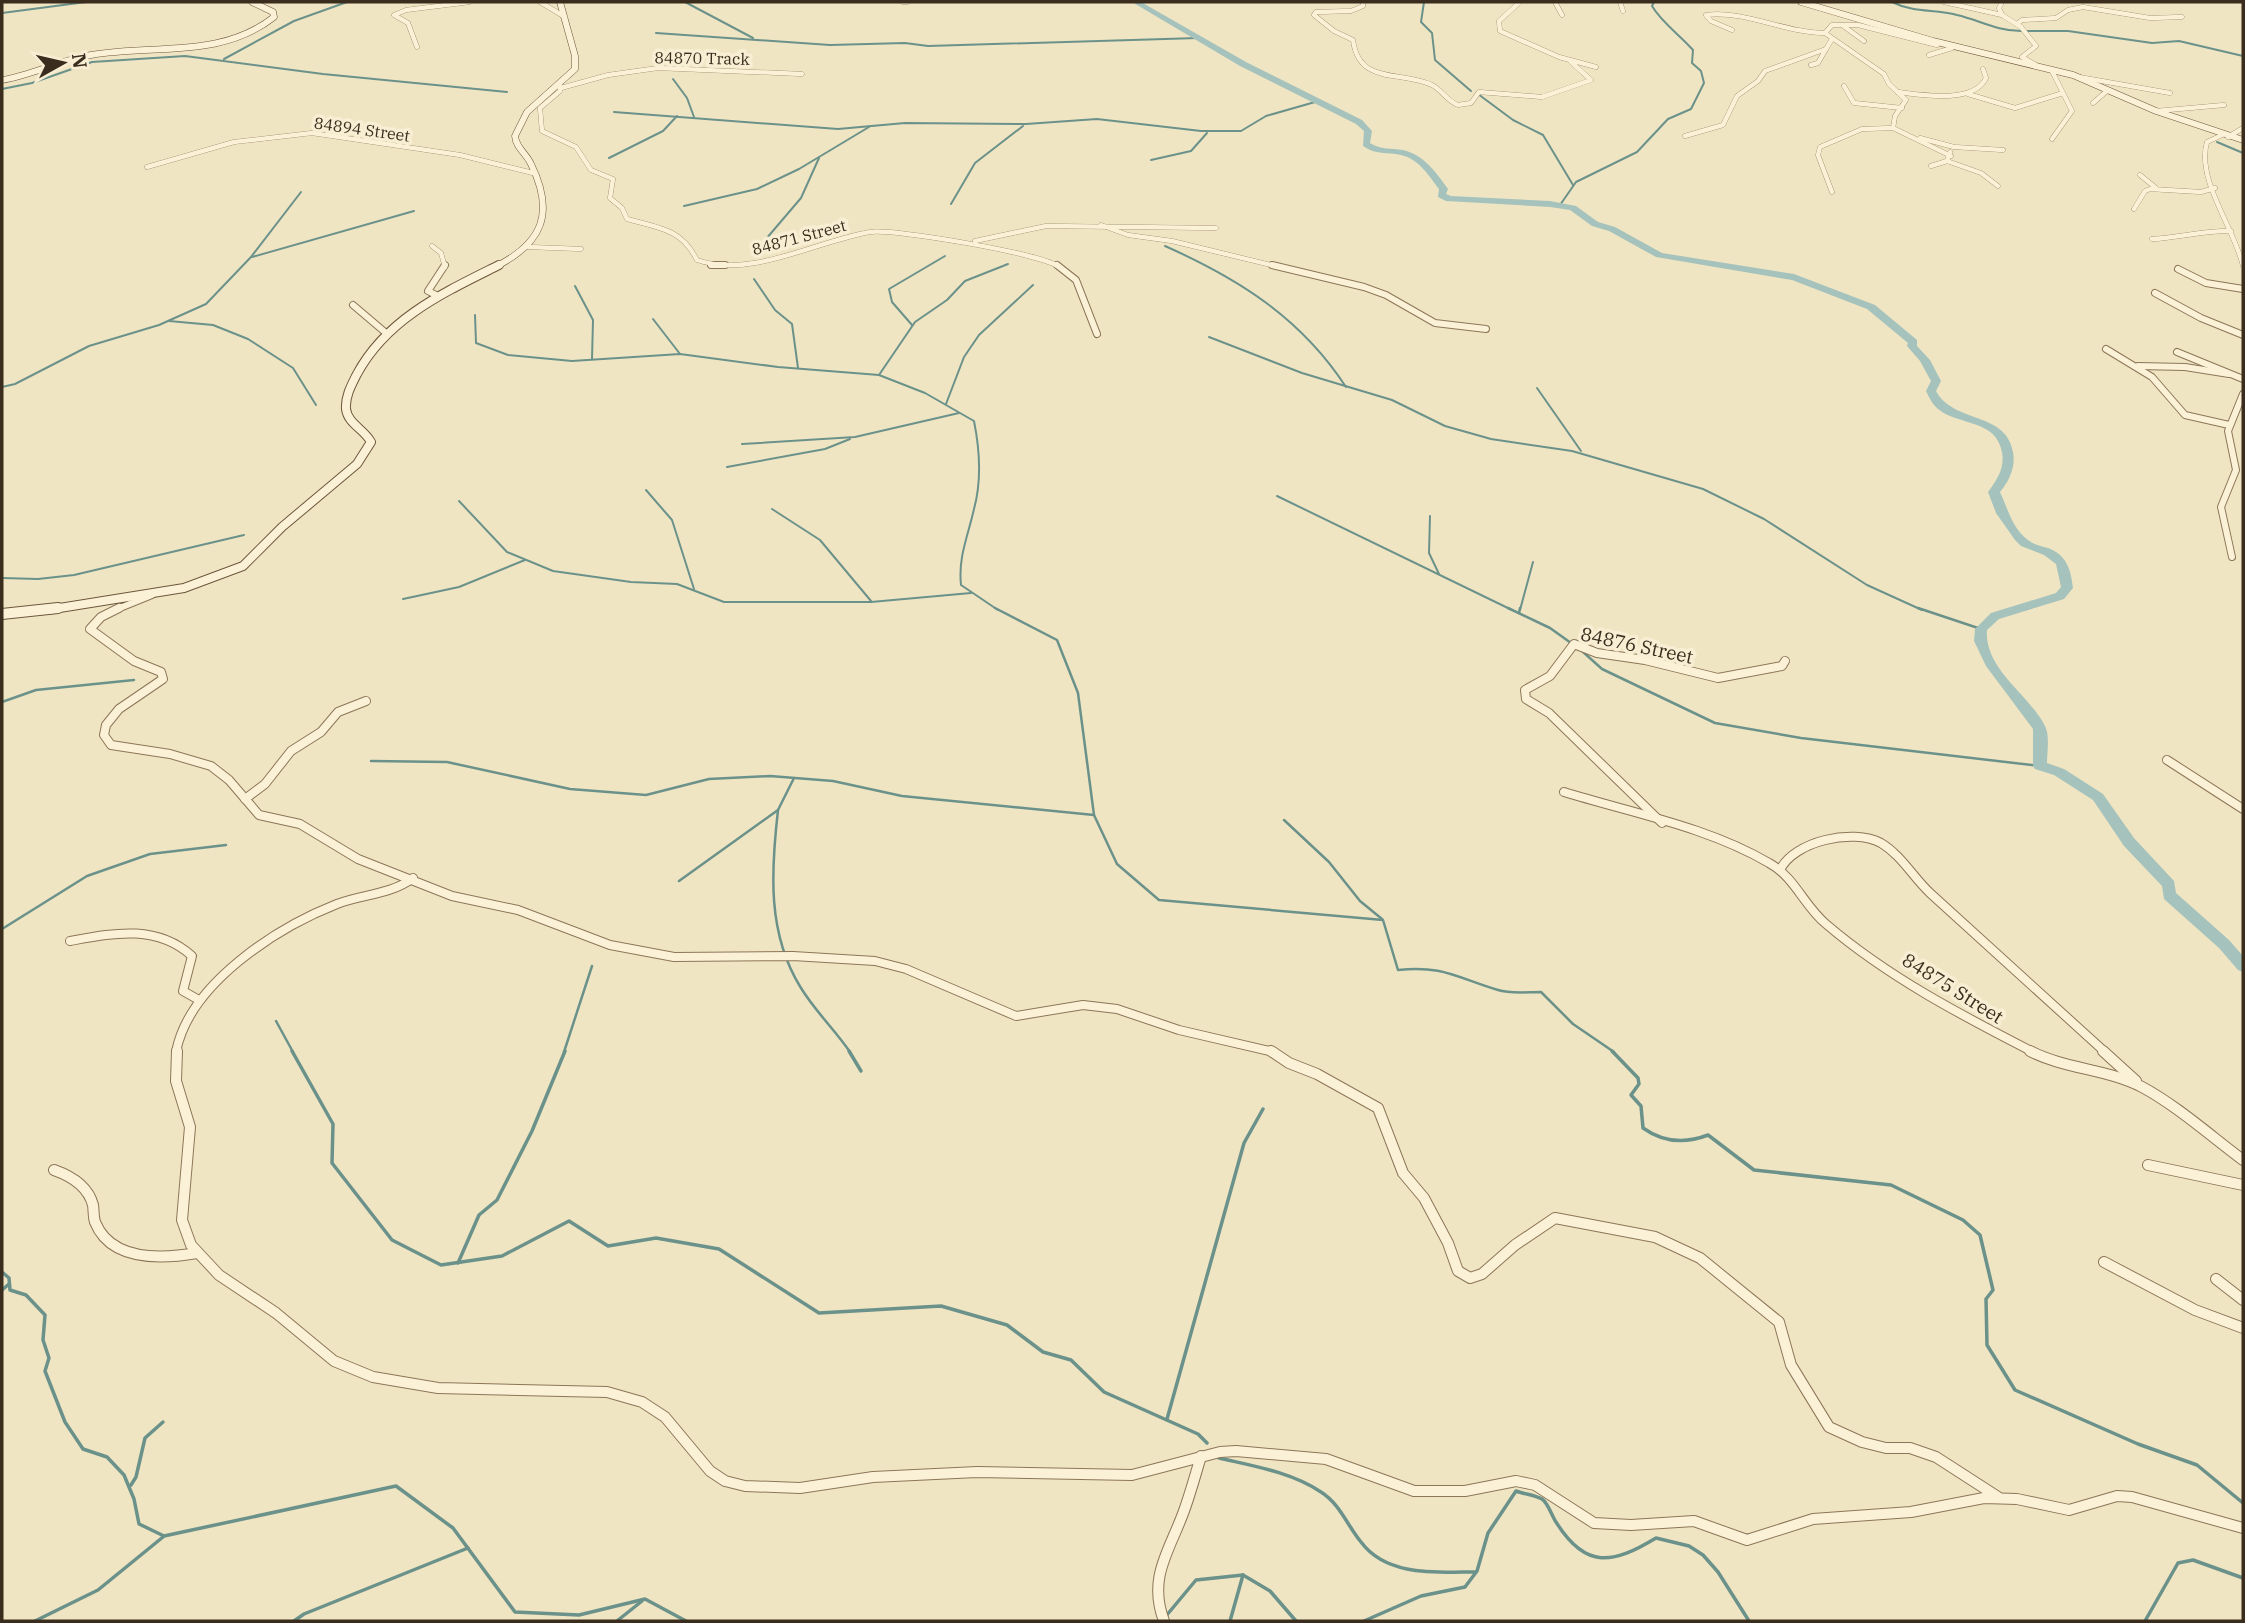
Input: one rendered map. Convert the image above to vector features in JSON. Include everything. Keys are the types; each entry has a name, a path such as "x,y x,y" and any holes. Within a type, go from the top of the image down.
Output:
{"street":[{"path":"2,79 33,74 96,54 187,49 238,37 264,26 274,17 273,12 252,2"},
{"path":"417,47 413,43 408,23 394,15 406,10 470,2"},
{"path":"540,2 565,17"},
{"path":"2,614 26,613 184,588 243,566 282,527 357,464 370,446 370,438 348,419 346,400 366,355 386,333 439,296 529,247 537,236 542,215 533,173 528,158 514,143 517,128 536,104 561,87 577,65 560,2"},
{"path":"1363,2 1363,6 1355,10 1322,11 1314,15 1334,31 1353,40 1353,50 1365,66 1393,78 1431,84 1447,101 1461,106 1471,103 1479,92 1542,97 1591,80 1570,61"},
{"path":"1520,2 1499,21 1500,31 1570,61 1596,67"},
{"path":"1555,2 1562,15"},
{"path":"1620,2 1623,12"},
{"path":"1801,2 1960,49 2073,75 2170,93"},
{"path":"1944,2 2002,15 2017,24 2036,46 2036,49 2022,57 2038,67"},
{"path":"1968,2 1973,9"},
{"path":"2002,2 1999,8 2002,15"},
{"path":"2017,24 2022,20 2056,18 2068,10 2083,7 2150,18 2182,17"},
{"path":"1732,30 1707,19 1706,15 1714,12 1762,25 1812,34 1825,33 1832,25 1839,24 1960,49"},
{"path":"1839,24 1864,41"},
{"path":"1825,33 1884,74 1896,92 1906,100 1895,116 1893,128"},
{"path":"1811,65 1818,63 1832,39"},
{"path":"1929,55 1952,48"},
{"path":"1685,136 1723,125 1737,96 1766,71 1826,49"},
{"name":"84870 Track","path":"561,87 607,75 658,68 802,74"},
{"path":"1896,92 1932,96 1982,87 1986,78 1983,69"},
{"path":"2051,69 2072,111 2064,119 2061,132 2052,139"},
{"path":"2073,75 2156,111 2243,140"},
{"path":"1844,86 1854,103 1902,108"},
{"name":"84871 Street","path":"561,87 540,108 542,131 576,147 591,170 613,179 610,198 622,208 627,219 676,233 690,246 697,260 721,266 760,261 831,240 874,232 969,242 1061,267 1079,283 1097,334"},
{"path":"2094,103 2108,90"},
{"path":"1962,92 2015,108 2063,93"},
{"path":"2156,111 2224,105"},
{"path":"1832,192 1818,155 1820,147 1862,129 1893,128 1981,173 1998,186"},
{"path":"2243,128 2207,142 2203,156 2205,172 2215,188 2243,265"},
{"name":"84894 Street","path":"147,167 234,142 302,133 371,140 506,164 533,173"},
{"path":"1904,135 1947,146 2003,150"},
{"path":"1947,146 1949,158"},
{"path":"1931,166 1949,158"},
{"path":"2140,175 2156,188"},
{"path":"2134,209 2145,191 2156,188 2201,192 2215,188"},
{"path":"969,242 1033,227 1101,225 1216,228"},
{"path":"1101,225 1128,235 1172,241 1364,287 1387,295 1435,323 1486,329"},
{"path":"2152,239 2180,238 2205,230 2231,231"},
{"path":"432,246 441,253 445,266 428,291 439,296"},
{"path":"529,247 581,249"},
{"path":"2178,269 2206,283 2243,289"},
{"path":"2155,293 2208,321 2243,335"},
{"path":"352,304 386,333"},
{"path":"2106,349 2159,383 2174,407 2185,415 2229,425"},
{"path":"2177,352 2195,357 2243,379"},
{"path":"2135,366 2185,367 2230,374"},
{"path":"2232,557 2233,549 2222,520 2221,503 2225,490 2234,480 2236,470 2226,444 2230,416 2243,394"},
{"path":"2234,480 2243,482"},
{"path":"163,590 111,613 93,623 90,629 134,661 161,672 163,679 156,687 118,710 104,726 104,735 111,745 123,750 170,754 211,766 259,815 300,824 350,856 413,878 452,896 518,910 626,949 674,957 805,956 875,961 906,969 1016,1016 1083,1005 1117,1009 1179,1030 1269,1049 1289,1063 1317,1074 1378,1108 1404,1173 1424,1199 1448,1243 1458,1271 1464,1276 1476,1278 1515,1245 1555,1218 1565,1217 1600,1229 1655,1237 1674,1244 1730,1280 1779,1322 1791,1365 1829,1427 1862,1442 1886,1448 1910,1448 1936,1457 1998,1497"},
{"name":"84876 Street","path":"1662,823 1549,713 1526,699 1525,690 1550,676 1564,652 1574,644 1597,653 1646,660 1718,678 1768,671 1782,666 1785,661"},
{"path":"245,799 265,785 291,751 321,732 338,712 366,701"},
{"path":"2167,760 2243,809"},
{"name":"84875 Street","path":"1564,792 1733,844 1780,870 1797,886 1824,923 1940,1004 2042,1057 2110,1074 2144,1088 2243,1160"},
{"path":"1780,870 1786,857 1802,848 1837,838 1861,835 1884,845 1906,863 1925,888 2144,1088"},
{"path":"413,878 392,890 343,901 312,916 228,971 199,1000 183,1028 174,1068 190,1126 183,1216 185,1232 197,1253 215,1272 277,1312 321,1352 345,1367 370,1376 422,1384 591,1391 626,1396 642,1402 665,1418 710,1471 725,1481 745,1486 800,1488 873,1477 989,1472 1112,1476 1163,1469 1201,1457 1236,1451 1326,1459 1414,1492 1465,1491 1524,1482 1535,1485 1594,1523 1631,1525 1694,1521 1746,1540 1833,1516 1911,1511 1998,1497 2069,1510 2117,1496 2132,1497 2243,1528"},
{"path":"71,941 112,934 150,933 190,953 192,961 183,991 199,1000"},
{"path":"2148,1165 2243,1185"},
{"path":"54,1170 69,1174 78,1181 90,1197 98,1227 119,1247 160,1259 197,1253"},
{"path":"2104,1262 2195,1310 2243,1328"},
{"path":"2216,1279 2243,1300"},
{"path":"1164,1621 1157,1602 1158,1577 1201,1457"}],"waterway":[{"path":"2,13 86,2"},
{"path":"224,59 294,21 347,2"},
{"path":"685,2 753,38"},
{"path":"1136,2 1243,64 1359,122 1368,131 1366,144 1379,151 1403,153 1416,158 1444,189 1441,195 1449,199 1550,204 1573,208 1595,224 1612,229 1659,255 1794,277 1871,307 1913,342 1912,346 1925,360 1936,381 1931,391 1942,407 1990,426 2004,440 2008,467 1994,492 2001,513 2025,544 2055,556 2061,562 2065,573 2067,588 2060,596 1995,616 1981,629 1980,641 1992,666 2040,728 2040,766 2059,772 2098,797 2129,842 2169,885 2169,895 2224,944 2243,966"},
{"path":"1424,2 1421,22 1432,33 1435,60 1471,91"},
{"path":"1560,205 1576,182 1637,152 1668,119 1691,109 1704,83 1701,71 1692,63 1693,50 1661,18 1652,6 1654,2"},
{"path":"1892,2 1908,8 1949,13 1996,27 2021,31"},
{"path":"2025,31 2068,31 2152,43 2179,41 2243,56"},
{"path":"656,33 830,45 905,43 928,46 1198,38"},
{"path":"2,89 32,83 92,62 185,56 323,74 507,92"},
{"path":"673,79 687,98 694,117"},
{"path":"1478,94 1513,120 1543,135 1573,185"},
{"path":"676,117 838,129 905,123 1026,124 1097,119 1201,131 1241,131 1266,116 1315,102"},
{"path":"614,112 676,117"},
{"path":"609,158 663,131 676,117"},
{"path":"951,204 975,163 1023,126"},
{"path":"684,206 757,189 799,169 869,127"},
{"path":"1151,160 1191,151 1207,133"},
{"path":"2217,142 2243,153"},
{"path":"766,239 801,198 819,158"},
{"path":"2,387 15,384 89,346 159,325 206,304 251,257 301,192"},
{"path":"252,257 414,211"},
{"path":"1165,246 1218,272 1266,303 1309,340 1345,386"},
{"path":"912,325 892,302 889,289 945,256"},
{"path":"879,375 915,322 947,300 965,281 1008,264"},
{"path":"754,279 775,310 792,324 798,368"},
{"path":"946,404 964,357 979,335 1033,285"},
{"path":"575,286 593,320 592,359"},
{"path":"475,315 476,343 508,355 572,361 680,354"},
{"path":"653,319 680,354"},
{"path":"169,321 213,325 248,339 293,368 316,405"},
{"path":"1209,337 1302,373 1345,386"},
{"path":"680,354 778,367 879,375"},
{"path":"879,375 925,393 974,421 979,476 977,498 962,556 961,585 995,608"},
{"path":"1345,386 1392,400 1445,426 1491,439 1572,451 1703,489 1764,519 1867,585 1922,610"},
{"path":"1537,388 1581,451"},
{"path":"742,444 855,437 959,413"},
{"path":"727,467 825,449 850,439"},
{"path":"646,490 672,520 694,589"},
{"path":"1277,496 1512,610"},
{"path":"459,501 507,552 553,571 631,582 677,584 724,602 871,602 971,593"},
{"path":"772,509 820,540 871,601"},
{"path":"1430,516 1429,553 1439,574"},
{"path":"2,578 38,579 74,575 244,535"},
{"path":"403,599 459,587 525,560"},
{"path":"1520,610 1533,562"},
{"path":"995,608 1057,640 1078,693 1094,815"},
{"path":"1508,608 1550,628 1571,643"},
{"path":"1519,613 1520,608"},
{"path":"1918,608 1981,629"},
{"path":"1582,651 1602,669 1715,723 1801,738 2040,766"},
{"path":"2,702 36,690 134,680"},
{"path":"371,761 447,762 570,789 646,795 709,779 770,776 833,781 902,796 1094,815"},
{"path":"778,810 794,778"},
{"path":"679,881 778,810"},
{"path":"778,810 773,879 782,946 801,988 850,1052"},
{"path":"1094,815 1117,864 1159,900 1383,920 1398,970 1427,969 1503,991 1541,992 1573,1024 1614,1052"},
{"path":"1284,820 1329,862 1360,901 1382,919"},
{"path":"2,929 87,876 150,854 226,845"},
{"path":"564,1052 592,966"},
{"path":"276,1021 293,1052"},
{"path":"292,1051 333,1124 332,1163 392,1240 441,1265 458,1262"},
{"path":"458,1262 479,1215 497,1200 532,1131 565,1051"},
{"path":"849,1051 861,1071"},
{"path":"1612,1051 1638,1078 1639,1084 1631,1095 1641,1106 1643,1128 1659,1137 1683,1141 1708,1135 1754,1170 1891,1185 1963,1220 1980,1235 1993,1290 1986,1299 1987,1345 2015,1390 2138,1444 2197,1465 2243,1503"},
{"path":"1167,1419 1244,1143 1263,1109"},
{"path":"458,1262 502,1256 569,1221 608,1246 656,1238 719,1249 819,1313 941,1306 1007,1325 1043,1352 1071,1360 1104,1392 1198,1434 1207,1443"},
{"path":"2,1272 9,1278 10,1290 26,1295 45,1315 43,1340 49,1358 45,1371 65,1422 83,1449 107,1457 124,1475 134,1499 139,1524 164,1536 396,1486 453,1528 468,1548"},
{"path":"2,1290 9,1284"},
{"path":"131,1485 136,1477 145,1438 163,1422"},
{"path":"1219,1458 1285,1475 1321,1492 1338,1509 1361,1542 1384,1561 1399,1567 1429,1572 1476,1572"},
{"path":"1364,1621 1421,1596 1465,1587 1477,1571 1488,1533 1516,1491 1542,1499 1567,1538 1589,1555 1613,1557 1641,1547 1656,1538 1689,1546 1703,1555 1718,1572 1749,1621"},
{"path":"35,1621 98,1590 163,1537"},
{"path":"294,1621 304,1614 468,1548"},
{"path":"468,1548 515,1612 579,1615 645,1599 686,1621"},
{"path":"2145,1621 2178,1563 2193,1560 2243,1578"},
{"path":"1166,1616 1196,1580 1243,1575"},
{"path":"1230,1621 1243,1575"},
{"path":"1243,1575 1270,1591 1296,1621"},
{"path":"617,1621 642,1601"}]}
